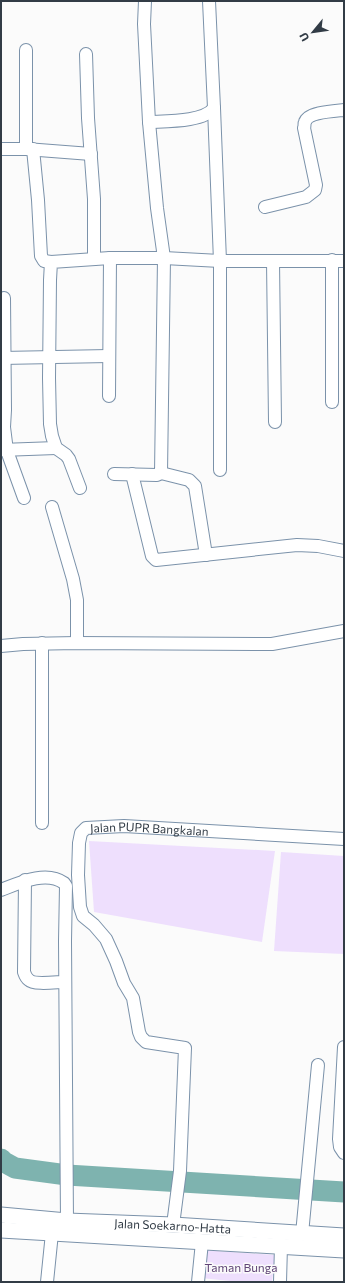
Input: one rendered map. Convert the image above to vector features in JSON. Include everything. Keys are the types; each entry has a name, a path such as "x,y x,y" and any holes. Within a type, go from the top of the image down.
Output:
{"main road":[{"name":"Jalan Soekarno-Hatta","path":"2,1222 67,1221 174,1225 344,1236"},
{"name":"Jalan Soekarno-Hatta","path":"2,1222 52,1233 344,1250"}],"street":[{"path":"145,1 144,24 149,122 157,208 164,258 161,472"},
{"path":"209,1 220,261 220,470"},
{"path":"26,50 30,149 38,200 41,256 44,261 51,262 110,258 164,258 220,261 344,261"},
{"path":"86,54 88,118 94,199 94,259"},
{"path":"149,122 206,115 214,108"},
{"path":"265,207 306,198 315,190 316,185 304,128 305,122 308,118 314,115 344,110"},
{"path":"1,149 30,149 91,154"},
{"path":"109,396 110,258"},
{"path":"332,260 332,402"},
{"path":"273,261 275,422"},
{"path":"51,262 49,356 50,424 56,448 69,459 80,488"},
{"path":"4,298 4,450 24,498"},
{"path":"3,358 109,356"},
{"path":"4,450 56,448"},
{"path":"114,474 157,475 161,472 189,480 195,486 206,555"},
{"path":"132,474 153,558 159,561 297,545 318,546 344,551"},
{"path":"52,507 78,600 77,643"},
{"path":"1,646 42,643 272,644 344,631"},
{"path":"42,643 42,823"},
{"name":"Jalan PUPR Bangkalan","path":"174,1225 180,1171 185,1048 146,1042 141,1037 133,998 124,983 106,939 94,925 83,916 80,908 78,875 79,843 81,833 86,828 124,826 344,839"},
{"path":"1,890 26,880 36,878 49,878 61,881 65,884 67,1221"},
{"path":"26,880 25,976 33,983 65,982"},
{"path":"344,1047 339,1139 340,1147 344,1153"},
{"path":"302,1234 318,1065"},
{"path":"47,1282 52,1233"},
{"path":"198,1282 202,1242"},
{"path":"280,1282 281,1246"}],"green space":[{"path":"89,841 275,851 262,942 94,912"},
{"path":"281,852 344,856 344,954 274,951"},
{"name":"Taman Bunga","path":"203,1250 275,1255 272,1282 240,1282 201,1278"}],"waterway":[{"path":"1,1159 15,1168 67,1175 344,1192"}]}
